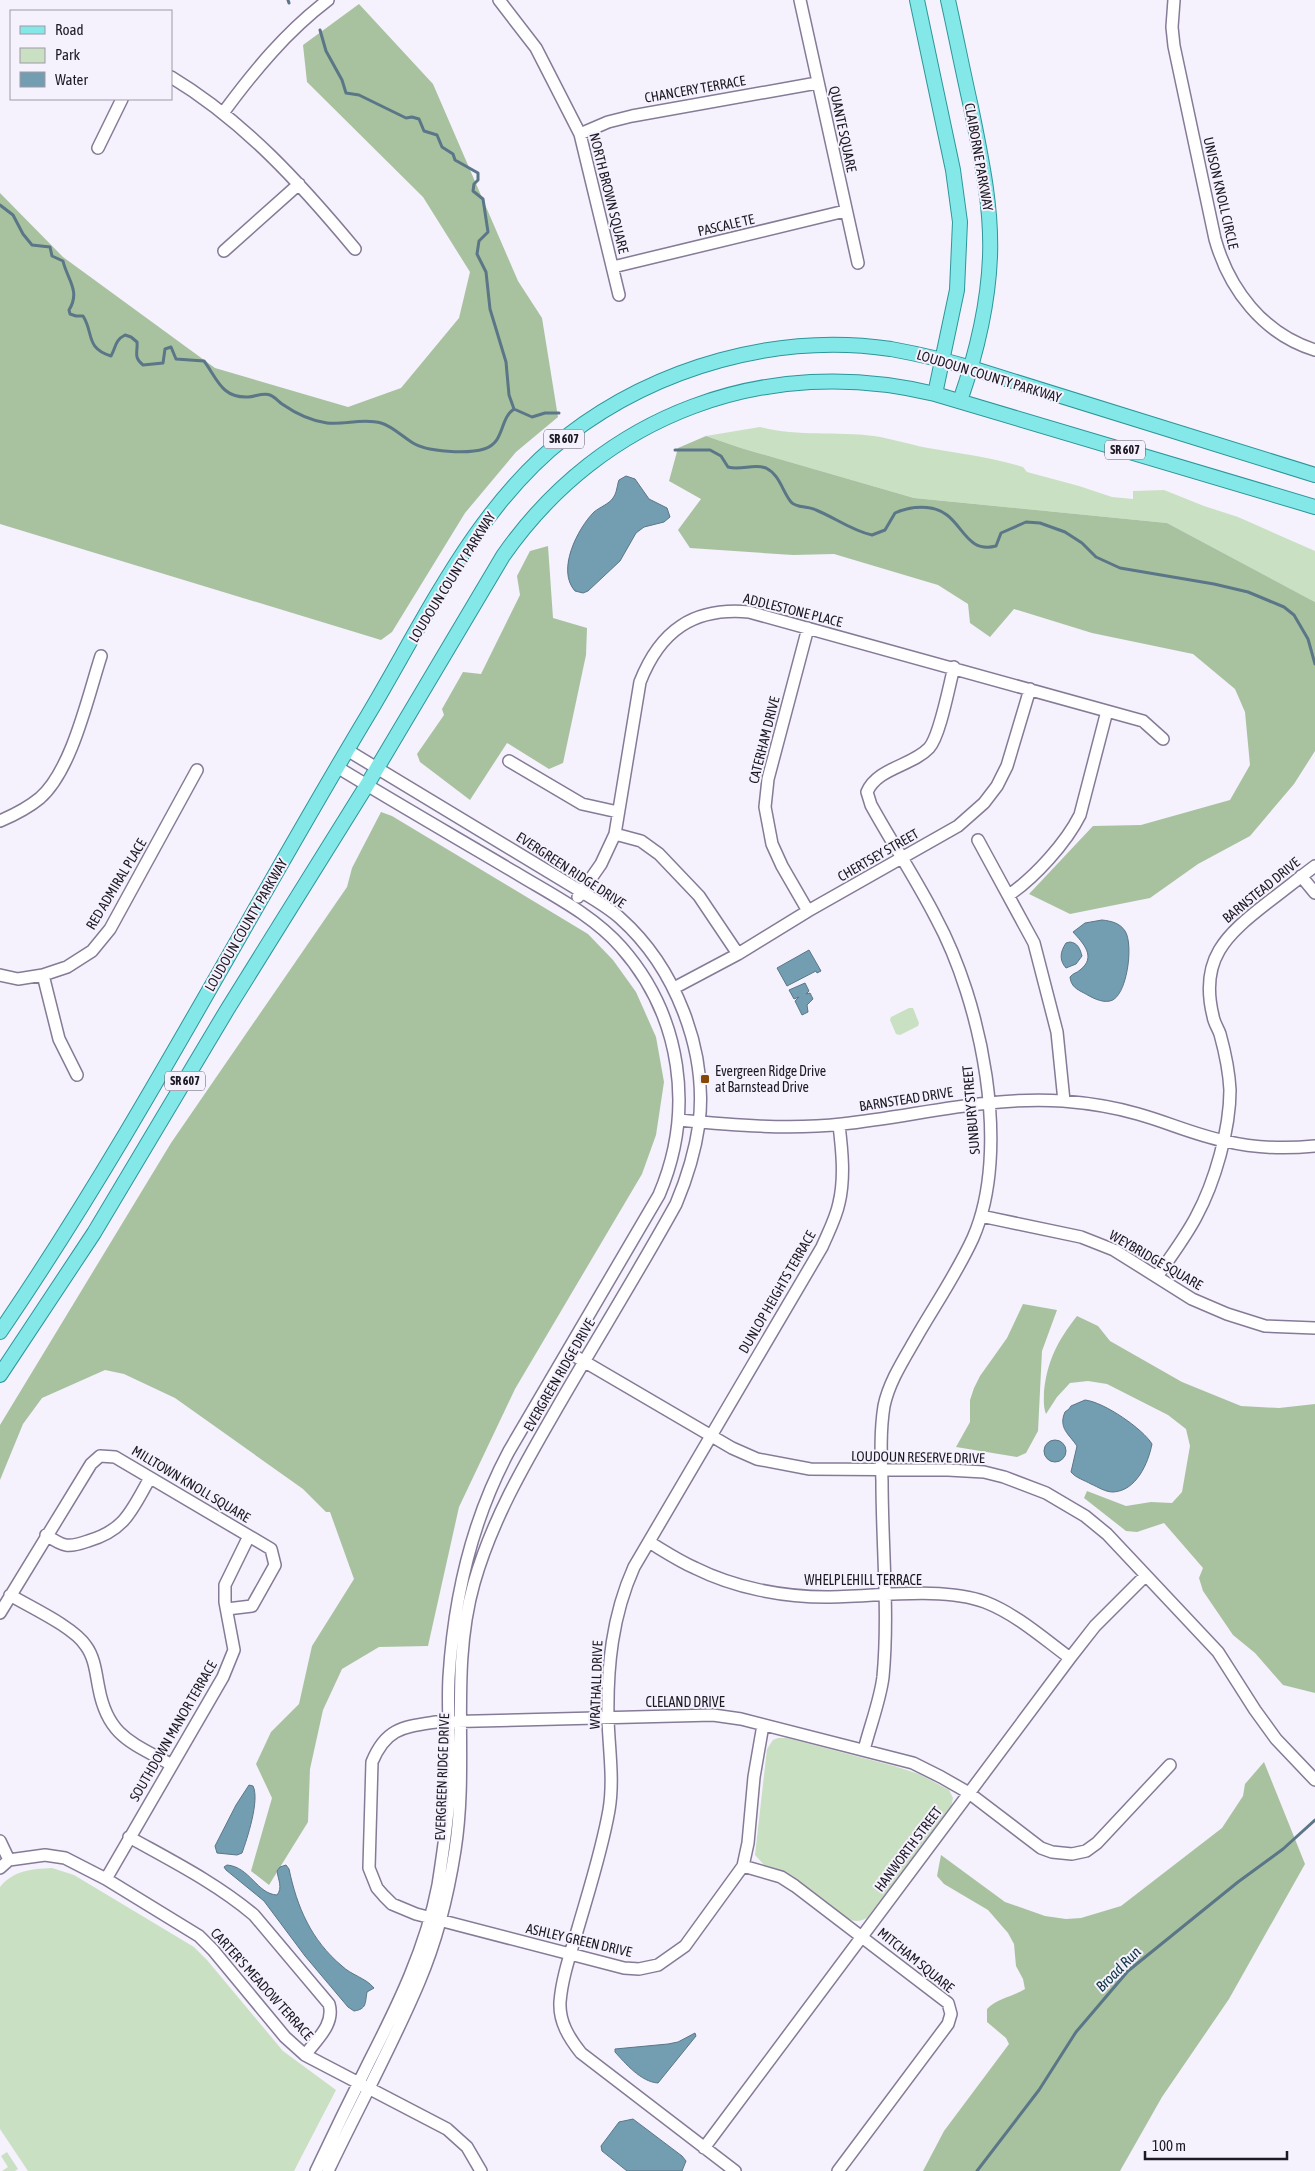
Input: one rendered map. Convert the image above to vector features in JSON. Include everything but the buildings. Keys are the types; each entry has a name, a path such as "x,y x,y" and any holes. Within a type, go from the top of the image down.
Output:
{"main road":[{"name":"CLAIBORNE PARKWAY","path":"917,0 953,170 960,222 957,290 935,394"},
{"name":"CLAIBORNE PARKWAY","path":"948,0 981,158 989,213 988,278 978,341 960,402"},
{"name":"LOUDOUN COUNTY PARKWAY","path":"0,1332 36,1280 126,1134 337,767 465,551 493,510 537,461 598,414 625,398 673,376 712,363 758,352 809,346 860,346 888,349 943,360 1315,475"},
{"name":"LOUDOUN COUNTY PARKWAY","path":"0,1375 94,1233 227,1010 367,785 469,612 518,534 549,499 610,448 662,418 710,400 788,382 845,380 891,385 935,394 1315,507"}],"street":[{"path":"223,113 252,73 288,33 328,0"},
{"name":"NORTH BROWN SQUARE","path":"499,0 536,48 580,134 619,295"},
{"name":"QUANTE SQUARE","path":"800,0 858,263"},
{"name":"UNISON KNOLL CIRCLE","path":"1174,0 1172,27 1174,46 1215,239 1225,268 1235,287 1257,315 1288,338 1315,350"},
{"path":"172,79 223,113 284,167 355,249"},
{"name":"CHANCERY TERRACE","path":"580,134 608,122 632,116 817,83"},
{"path":"98,148 122,100"},
{"path":"224,251 299,184"},
{"name":"PASCALE TE","path":"613,267 846,211"},
{"name":"ADDLESTONE PLACE","path":"570,906 601,864 615,834 640,682 654,652 665,639 692,618 709,613 729,610 760,614 954,667 1143,721 1163,739"},
{"name":"CATERHAM DRIVE","path":"808,628 768,778 765,807 772,844 782,866 808,911"},
{"path":"0,821 19,813 41,797 55,780 69,754 101,656"},
{"name":"SUNBURY STREET","path":"864,1750 882,1679 884,1595 881,1435 885,1404 897,1371 959,1266 981,1216 990,1176 991,1139 988,1102 982,1057 968,994 936,918 871,805 867,792 874,782 923,753 934,741 954,667"},
{"name":"CHERTSEY STREET","path":"674,988 738,954 808,911 902,860 958,826 984,804 997,786 1007,766 1030,689"},
{"path":"1009,895 1035,873 1075,826 1080,815 1107,711"},
{"name":"EVERGREEN RIDGE DRIVE","path":"328,2171 435,1919 437,1888 448,1813 450,1770 461,1656 474,1584 489,1538 520,1472 676,1204 692,1161 699,1122 699,1086 696,1056 688,1024 674,988 639,937 619,917 582,892 347,750"},
{"path":"509,761 582,804 618,812"},
{"name":"EVERGREEN RIDGE DRIVE","path":"337,767 591,919 621,946 646,980 665,1018 675,1049 679,1071 679,1120 672,1162 660,1195 509,1451 489,1491 481,1513 466,1565 452,1641 454,1722"},
{"name":"RED ADMIRAL PLACE","path":"0,975 18,979 43,974 67,967 92,951 110,929 197,770"},
{"path":"615,834 642,841 659,854 700,896 738,954"},
{"path":"978,840 1034,943 1057,1032 1064,1101"},
{"name":"BARNSTEAD DRIVE","path":"1222,1141 1230,1090 1225,1053 1213,1018 1210,1000 1210,977 1214,964 1224,941 1236,926 1315,866"},
{"path":"1301,876 1315,893"},
{"path":"43,974 59,1039 77,1075"},
{"name":"BARNSTEAD DRIVE","path":"679,1120 772,1126 839,1125 988,1102 1064,1101 1136,1113 1222,1141 1274,1147 1315,1146"},
{"name":"DUNLOP HEIGHTS TERRACE","path":"711,1436 822,1247 830,1229 839,1204 842,1188 842,1155 839,1125"},
{"path":"1157,1277 1196,1218 1207,1195 1222,1141"},
{"name":"WEYBRIDGE SQUARE","path":"981,1216 1081,1237 1114,1250 1192,1300 1227,1314 1265,1326 1315,1328"},
{"name":"LOUDOUN RESERVE DRIVE","path":"568,1352 711,1436 757,1459 810,1470 948,1470 984,1472 1004,1477 1046,1493 1085,1516 1107,1534 1218,1652 1255,1710 1284,1749 1315,1780"},
{"name":"WRATHALL DRIVE","path":"570,1955 591,1886 609,1812 611,1788 608,1718 614,1624 627,1583 648,1542 711,1436"},
{"name":"MILLTOWN KNOLL SQUARE","path":"0,1613 90,1464 100,1456 115,1457 271,1549 275,1565 252,1606 227,1609"},
{"path":"46,1535 60,1545 71,1547 105,1536 118,1528 128,1516 150,1478"},
{"name":"SOUTHDOWN MANOR TERRACE","path":"106,1879 223,1677 234,1650 225,1585 249,1536"},
{"name":"WHELPLEHILL TERRACE","path":"648,1542 695,1568 729,1582 758,1589 801,1596 940,1594 966,1597 1002,1610 1070,1658"},
{"name":"HANWORTH STREET","path":"704,2148 1070,1658 1095,1626 1145,1576"},
{"path":"10,1595 73,1632 85,1643 92,1654 103,1709 110,1723 122,1736 172,1765"},
{"name":"CLELAND DRIVE","path":"454,1722 713,1714 864,1750 913,1764 969,1793 1041,1848 1063,1854 1086,1851 1097,1843 1170,1765"},
{"name":"ASHLEY GREEN DRIVE","path":"454,1722 406,1727 392,1733 379,1746 372,1762 369,1868 377,1888 392,1904 416,1914 570,1955 624,1968 639,1969 658,1965 685,1946 743,1866 748,1843 754,1777 763,1725"},
{"path":"129,1837 222,1889 243,1905 254,1915 329,2004 332,2014 329,2024 306,2055"},
{"path":"0,1841 9,1860 0,1868"},
{"name":"CARTER'S MEADOW TERRACE","path":"9,1860 45,1855 65,1858 106,1879 199,1936 213,1950 285,2037 306,2055 317,2063 438,2123 452,2133 472,2154 481,2171"},
{"name":"MITCHAM SQUARE","path":"743,1866 781,1877 862,1936 948,2003 951,2014 948,2024 838,2171"},
{"path":"570,1955 560,2007 562,2021 569,2038 581,2054 735,2171"},
{"name":"EVERGREEN RIDGE DRIVE","path":"316,2171 364,2085"}],"green space":[{"path":"359,4 433,84 518,281 542,318 558,417 516,452 465,513 392,632 381,640 0,524 0,193 63,257 215,368 348,407 401,388 459,318 470,272 423,197 307,82 303,45"},
{"path":"760,427 788,432 874,436 926,448 990,459 1023,467 1027,472 1112,497 1133,499 1133,491 1164,490 1238,517 1315,551 1315,602 1167,523 914,498 741,448 706,436"},
{"path":"706,436 741,448 914,498 1167,523 1315,602 1315,751 1294,784 1250,836 1198,864 1150,898 1070,914 1029,894 1093,826 1141,825 1230,800 1250,765 1245,712 1235,689 1193,654 1092,633 1014,609 990,637 970,623 968,604 938,585 834,554 793,555 690,548 678,530 701,499 669,481 678,448"},
{"path":"548,546 553,618 587,628 586,655 563,763 549,769 507,743 470,800 420,762 417,754 444,715 442,709 463,672 481,674 520,595 517,576 530,551"},
{"path":"381,812 392,816 588,934 613,960 636,992 656,1037 664,1082 656,1135 642,1174 515,1389 459,1507 428,1646 379,1647 342,1669 323,1710 310,1769 308,1822 269,1885 251,1871 272,1798 256,1764 271,1732 299,1704 312,1646 354,1579 330,1512 326,1512 303,1489 175,1398 124,1374 105,1370 42,1398 23,1424 0,1480 0,1425 171,1143 347,887 352,868"},
{"path":"909,1008 913,1008 919,1023 918,1026 900,1035 896,1034 890,1020 891,1017"},
{"path":"1023,1304 1057,1310 1042,1351 1038,1431 1026,1453 1017,1457 956,1447 970,1422 970,1400 974,1388 980,1376 1007,1338"},
{"path":"1077,1316 1098,1326 1110,1341 1182,1382 1241,1406 1279,1408 1315,1404 1315,1693 1283,1685 1255,1653 1233,1635 1203,1591 1199,1578 1203,1568 1164,1523 1137,1532 1126,1531 1084,1498 1087,1491 1126,1506 1151,1502 1172,1503 1182,1492 1190,1446 1186,1429 1168,1415 1107,1384 1088,1381 1070,1383 1057,1397 1046,1414 1044,1391 1051,1360 1059,1342"},
{"path":"787,1738 919,1774 949,1790 953,1798 951,1807 867,1918 857,1921 846,1918 791,1875 764,1865 755,1855 767,1749 773,1740"},
{"path":"1264,1762 1305,1864 1229,1999 1162,2097 1120,2171 923,2171 944,2131 1009,2044 1006,2038 987,2022 987,2009 995,2002 1025,1989 1023,1979 1016,1966 1014,1944 1008,1933 988,1910 944,1884 937,1876 941,1855 1005,1902 1045,1916 1066,1919 1081,1918 1121,1906 1222,1828 1243,1796 1245,1784"},
{"path":"52,1868 74,1875 194,1947 283,2051 336,2090 294,2171 28,2171 0,2129 0,1887 5,1881 17,1874 30,1870"},
{"path":"7,2152 18,2169 15,2171 2,2171 8,2167 1,2156"}],"water":[{"path":"626,476 635,479 649,499 667,508 670,517 664,522 644,527 636,533 620,561 588,591 583,593 575,591 570,582 568,561 576,538 594,512 613,498 619,480"},
{"path":"1102,920 1115,923 1123,928 1128,938 1129,947 1125,981 1116,998 1110,1001 1096,999 1079,990 1073,985 1070,977 1085,965 1088,955 1084,945 1073,932 1085,923"},
{"path":"1070,942 1077,945 1082,956 1076,964 1066,968 1061,959 1062,950 1066,943"},
{"path":"809,950 821,971 817,973 816,971 787,986 777,968"},
{"path":"805,983 809,991 806,994 810,993 813,999 807,1005 808,1012 802,1015 795,1001 799,997 794,999 789,990"},
{"path":"1085,1400 1102,1406 1122,1417 1140,1431 1152,1444 1144,1468 1128,1487 1113,1492 1104,1490 1071,1472 1077,1446 1065,1430 1063,1418 1065,1412 1071,1406"},
{"path":"1055,1440 1063,1443 1066,1451 1063,1459 1055,1462 1047,1459 1044,1451 1047,1443"},
{"path":"249,1785 253,1786 255,1792 254,1810 242,1853 237,1855 217,1853 215,1846 236,1805"},
{"path":"227,1865 242,1870 258,1886 270,1894 277,1895 280,1886 277,1871 280,1867 286,1865 289,1869 301,1910 314,1934 331,1956 374,1988 367,1992 361,2009 354,2011 348,2007 305,1956 264,1901 226,1870 224,1867"},
{"path":"695,2033 696,2036 658,2083 640,2076 615,2052 615,2049 678,2042"},
{"path":"633,2119 682,2156 686,2161 682,2171 627,2171 602,2151 601,2146 619,2122"}],"waterway":[{"path":"320,30 326,51 342,80 346,93 359,95 406,118 419,119 424,131 437,135 442,147 453,154 455,160 478,173 478,180 474,184 473,191 483,199 488,232 479,241 477,254 486,272 490,309 506,362 509,395 514,409"},
{"path":"0,205 13,215 23,234 32,245 50,247 52,256 63,261 72,285 74,297 69,310 70,314 83,316 91,339 97,349 111,356 117,341 125,335 137,342 137,357 143,365 163,363 165,349 171,347 176,359 204,361 221,386 232,394 248,397 270,395 298,413 321,422 368,421 385,424 413,443 437,450 477,451 491,446 499,436 509,413 514,409 532,417 545,413 559,413"},
{"path":"675,450 710,450 721,456 728,467 757,466 766,468 775,475 793,504 816,510 857,530 872,535 885,530 895,513 921,507 935,509 947,515 973,543 979,546 996,546 1001,533 1026,522 1040,523 1065,532 1082,543 1096,557 1120,568 1214,584 1248,592 1284,607 1294,615 1308,639 1315,664"},
{"name":"Broad Run","path":"977,2171 1039,2090 1076,2032 1128,1971 1238,1882 1283,1849 1315,1820"}],"place":[{"name":"Evergreen Ridge Drive at Barnstead Drive","path":"705,1079"}]}
